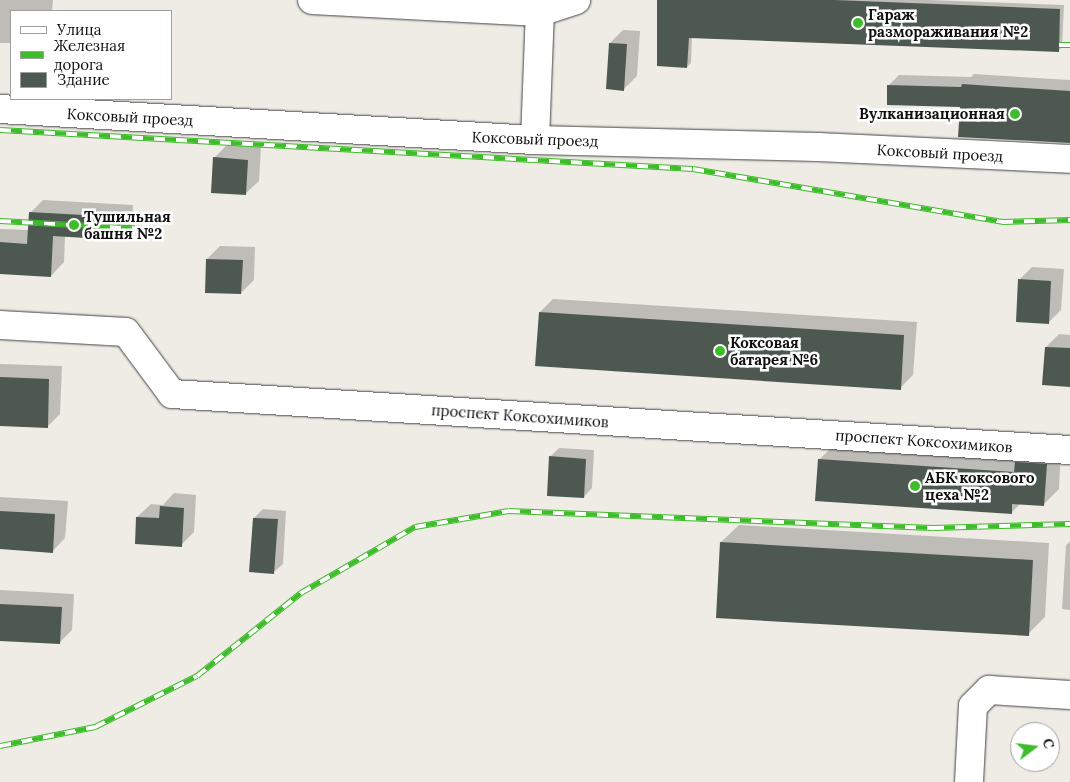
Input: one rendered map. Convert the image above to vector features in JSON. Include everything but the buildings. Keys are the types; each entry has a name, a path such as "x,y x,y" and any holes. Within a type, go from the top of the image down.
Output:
{"street":[{"path":"312,0 540,12 576,0"},
{"path":"535,140 540,12"},
{"name":"Коксовый проезд","path":"0,109 535,140 818,147 1070,159"},
{"name":"проспект Коксохимиков","path":"0,325 126,332 172,394 1070,450"},
{"path":"969,782 973,706 989,690 1070,695"}],"shaded area":[{"path":"0,0 1070,0 1070,782 0,782"}],"railway":[{"path":"1059,45 1070,45"},
{"path":"0,130 693,169 1002,222 1070,220"},
{"path":"0,221 146,229"},
{"path":"0,746 95,727 197,676 301,593 415,527 509,511 933,528 1070,524"}],"place":[{"name":"Гараж размораживания №2","path":"858,23"},
{"name":"Вулканизационная","path":"1015,114"},
{"name":"Тушильная башня №2","path":"74,225"},
{"name":"Коксовая батарея №6","path":"720,351"},
{"name":"АБК коксового цеха №2","path":"915,486"}]}
